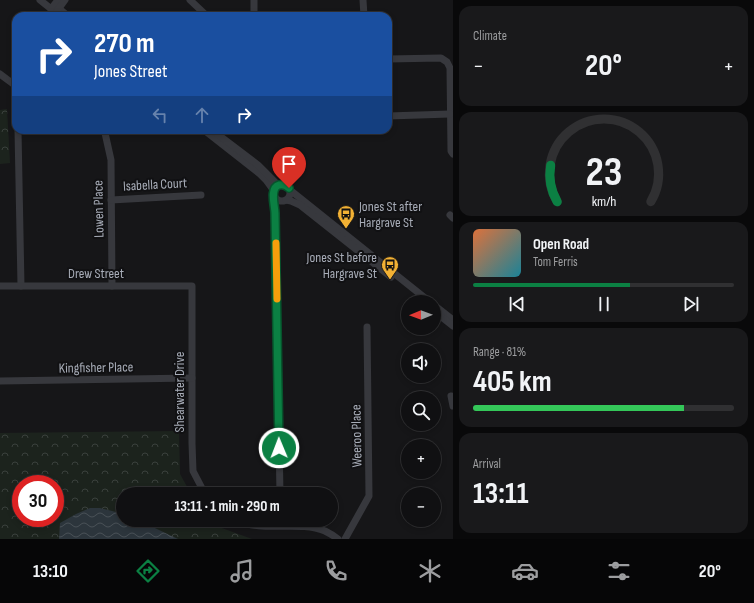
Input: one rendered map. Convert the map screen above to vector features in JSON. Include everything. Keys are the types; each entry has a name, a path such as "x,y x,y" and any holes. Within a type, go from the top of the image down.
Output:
{"street":[{"path":"40,0 57,9"},
{"path":"48,0 57,9"},
{"path":"57,9 66,0"},
{"path":"190,0 203,12"},
{"path":"254,0 254,12"},
{"path":"363,0 364,12"},
{"path":"392,59 441,58 450,60 451,151 453,154"},
{"path":"0,74 12,83"},
{"path":"392,116 450,114"},
{"path":"18,134 21,286"},
{"name":"Lowen Place","path":"105,134 111,160 112,286"},
{"path":"209,134 260,174 275,190 280,487"},
{"path":"217,134 258,165 275,190 278,201 285,201 300,205 414,295"},
{"path":"275,190 286,186 421,295"},
{"path":"275,213 290,196 290,190"},
{"name":"Isabella Court","path":"111,200 201,195"},
{"name":"Drew Street","path":"0,286 192,286"},
{"name":"Shearwater Drive","path":"192,286 193,471 201,487"},
{"path":"441,311 453,320"},
{"path":"441,317 453,326"},
{"name":"Weeroo Place","path":"345,539 369,496 367,327"},
{"name":"Kingfisher Place","path":"0,381 192,378"},
{"path":"450,396 453,406"},
{"path":"309,527 326,531 338,539"}],"green space":[{"path":"7,109 10,163 0,164 0,110"},
{"path":"179,431 180,474 187,487 116,487 116,527 219,527 252,539 0,539 0,433"}],"water":[{"path":"90,508 100,508 116,512 116,527 153,527 178,539 59,539 60,527 64,527 64,521"}],"slow traffic":[{"path":"276,243 277,299"}],"place":[{"name":"Jones St after Hargrave St","path":"346,229"},
{"name":"Jones St before Hargrave St","path":"390,280"}],"route":[{"path":"279,448 275,213 273,193 274,188 281,184 289,188"}]}
